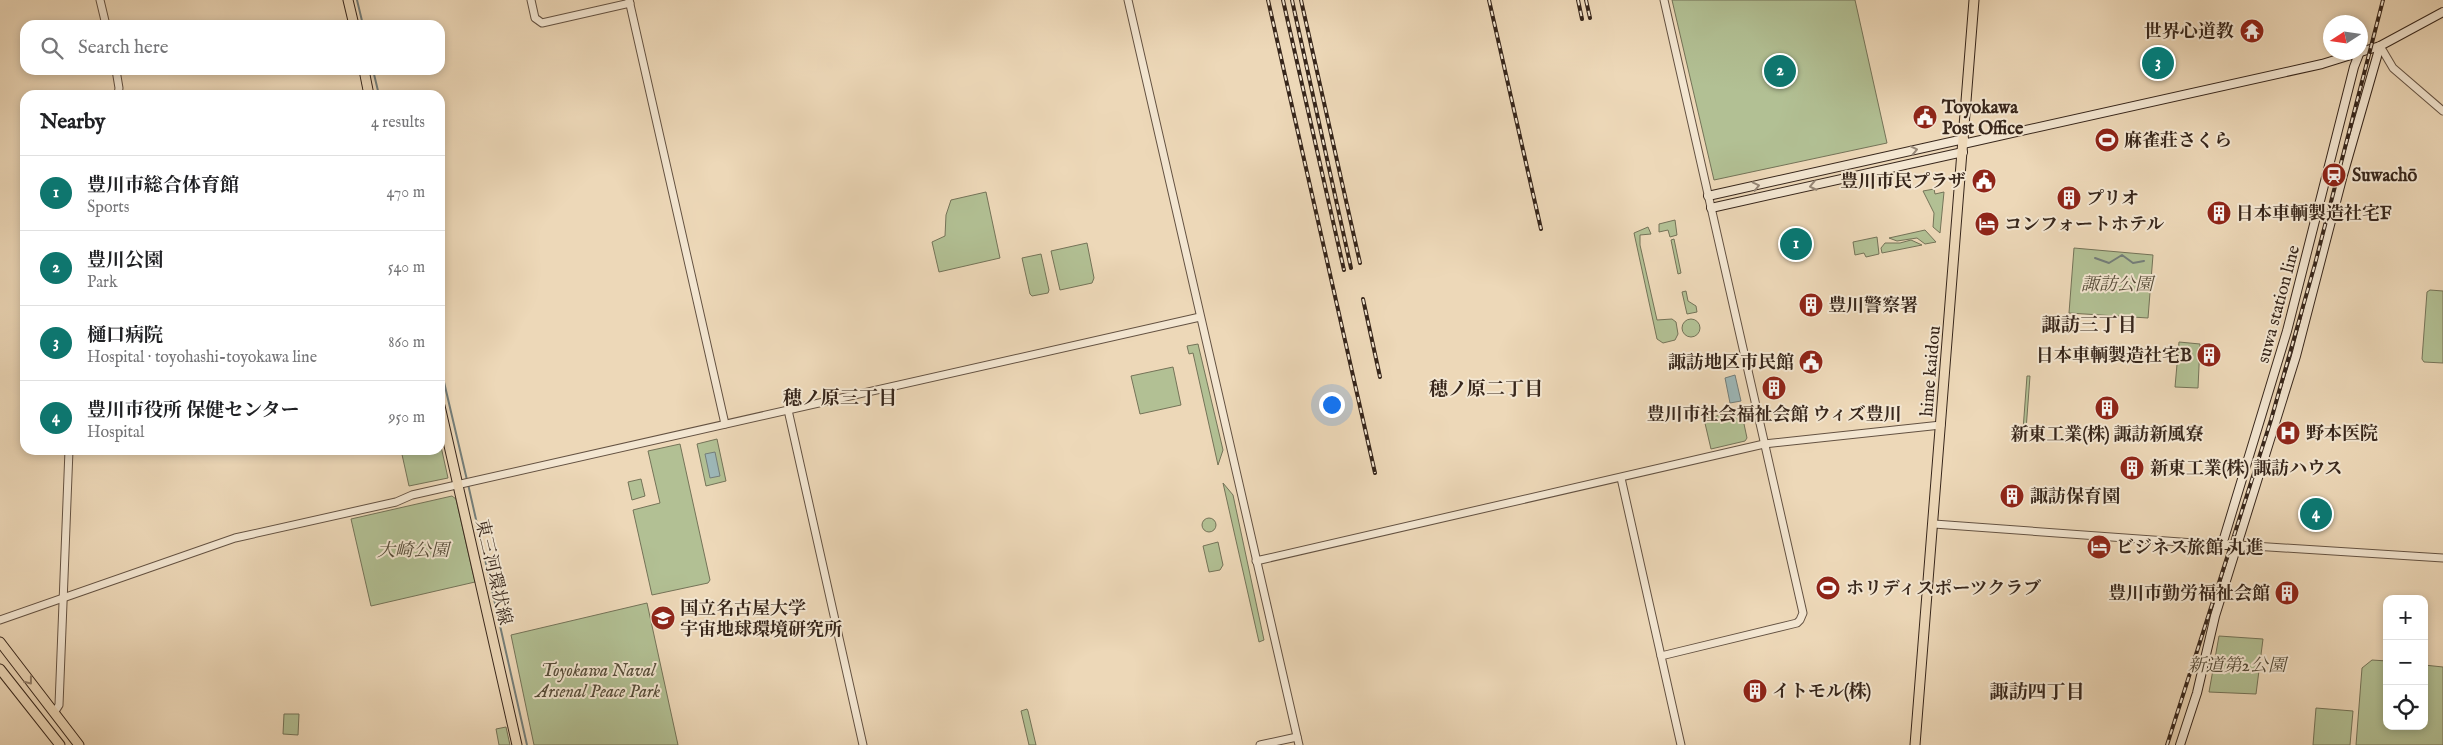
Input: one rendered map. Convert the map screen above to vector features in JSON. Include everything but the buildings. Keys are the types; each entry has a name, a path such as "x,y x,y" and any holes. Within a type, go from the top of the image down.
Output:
{"main road":[{"path":"348,0 353,20"},
{"name":"hime kaidou","path":"1915,745 1974,0"},
{"path":"2368,51 2443,12"},
{"name":"suwa station line","path":"2180,745 2197,693 2215,616 2296,356 2345,165 2380,46"},
{"path":"1708,196 1963,145 2336,60"},
{"name":"suwa station line","path":"2222,545 2287,330 2357,60"},
{"path":"365,75 368,90"},
{"path":"1711,208 1963,145"},
{"name":"東三河環状線","path":"445,428 517,745"},
{"path":"2222,545 2238,545"},
{"path":"0,642 79,745"},
{"path":"0,669 60,745"}],"street":[{"path":"100,0 105,20"},
{"path":"531,0 536,18 542,22 629,1 725,424"},
{"path":"1128,0 1299,745"},
{"path":"1661,656 1800,620 1803,613 1664,0"},
{"path":"2380,46 2393,68 2443,111"},
{"path":"117,75 119,90"},
{"path":"0,620 235,538 396,502 412,495 458,484 1200,317"},
{"path":"788,410 863,745"},
{"path":"1256,560 1764,444 1941,425"},
{"path":"54,713 59,705 69,455"},
{"path":"1621,478 1681,745"},
{"path":"1934,524 2222,545"},
{"path":"2238,545 2443,558"},
{"path":"1260,745 1297,736"}],"green space":[{"path":"1672,0 1855,0 1887,143 1714,180"},
{"path":"1934,189 1935,194 1944,192 1940,233 1933,227 1934,213 1923,191"},
{"path":"986,192 1000,258 939,272 932,242 945,236 946,215 951,200"},
{"path":"1675,220 1677,235 1670,237 1668,230 1659,232 1659,224"},
{"path":"1648,227 1651,234 1640,235 1640,245 1657,320 1672,319 1676,322 1678,334 1675,340 1663,343 1657,339 1634,233"},
{"path":"1925,230 1936,242 1925,244 1917,238 1897,241 1889,238"},
{"path":"1877,237 1879,254 1866,257 1864,253 1855,255 1853,242"},
{"path":"1674,239 1681,273 1678,274 1671,240"},
{"path":"1911,240 1922,245 1882,253 1881,248 1885,243 1900,243"},
{"path":"1087,243 1094,278 1092,283 1060,290 1051,251"},
{"name":"諏訪公園","path":"2074,248 2153,255 2148,318 2069,313"},
{"path":"1041,254 1049,290 1048,293 1032,296 1022,258"},
{"path":"2430,290 2443,291 2443,363 2424,362 2422,359 2427,292"},
{"path":"1686,291 1688,301 1696,306 1697,312 1687,314 1682,292"},
{"path":"1691,319 1697,322 1700,328 1697,334 1691,337 1685,334 1682,328 1685,322"},
{"path":"2179,342 2200,344 2198,388 2175,387"},
{"path":"1198,344 1223,450 1218,465 1193,353 1189,354 1187,346"},
{"path":"1173,367 1181,405 1140,414 1131,376"},
{"path":"2027,376 2030,376 2026,430 2023,430"},
{"path":"1741,410 1747,438 1745,441 1711,449 1704,419"},
{"path":"717,439 726,481 706,486 697,444"},
{"path":"680,444 710,580 708,583 652,595 633,510 660,503 648,451"},
{"path":"402,455 443,455 448,478 409,486"},
{"path":"641,479 645,496 632,500 628,482"},
{"path":"1223,483 1233,495 1264,640 1259,642"},
{"name":"大崎公園","path":"452,496 456,499 475,582 371,606 351,519"},
{"path":"1209,518 1214,520 1216,525 1214,530 1209,532 1204,530 1202,525 1204,520"},
{"path":"1218,542 1223,565 1220,570 1209,572 1203,546"},
{"name":"Toyokawa Naval Arsenal Peace Park","path":"647,603 678,745 534,745 511,635"},
{"name":"新道第2公園","path":"2219,636 2263,639 2256,694 2209,692"},
{"path":"2372,660 2383,661 2383,730 2428,730 2428,665 2443,667 2443,745 2356,745 2362,668"},
{"path":"2316,708 2353,711 2350,745 2313,745"},
{"path":"1027,709 1036,745 1029,745 1021,711"},
{"path":"284,714 299,714 298,735 283,734"},
{"path":"506,727 510,745 499,745 496,729"}],"water":[{"path":"1735,375 1741,401 1730,403 1725,378"},
{"path":"715,452 720,476 710,478 705,454"}],"waterway":[{"path":"357,0 362,20"},
{"path":"374,75 378,90"},
{"path":"2095,258 2109,263 2122,255 2133,263 2144,261"},
{"path":"445,386 467,480"},
{"path":"468,484 527,745"}],"railway":[{"path":"1268,0 1375,473"},
{"path":"1283,0 1344,270"},
{"path":"1292,0 1351,268"},
{"path":"1301,0 1360,263"},
{"path":"1489,0 1541,229"},
{"path":"1578,0 1582,19"},
{"path":"1586,0 1590,18"},
{"path":"2167,745 2271,420 2315,264 2383,0"},
{"path":"1363,299 1380,377"}],"place":[{"name":"世界心道教","path":"2252,31"},
{"name":"樋口病院","path":"2158,63"},
{"name":"豊川公園","path":"1780,71"},
{"name":"Toyokawa Post Office","path":"1925,117"},
{"name":"麻雀荘さくら","path":"2107,140"},
{"name":"Suwachō","path":"2334,175"},
{"name":"豊川市民プラザ","path":"1984,181"},
{"name":"プリオ","path":"2069,198"},
{"name":"日本車輌製造社宅F","path":"2219,213"},
{"name":"コンフォートホテル","path":"1987,224"},
{"name":"豊川市総合体育館","path":"1796,244"},
{"name":"豊川警察署","path":"1811,305"},
{"name":"日本車輌製造社宅B","path":"2209,355"},
{"name":"諏訪地区市民館","path":"1811,362"},
{"name":"豊川市社会福祉会館 ウィズ豊川","path":"1774,388"},
{"name":"新東工業(株) 諏訪新風寮","path":"2107,408"},
{"name":"野本医院","path":"2288,433"},
{"name":"新東工業(株) 諏訪ハウス","path":"2132,468"},
{"name":"諏訪保育園","path":"2012,496"},
{"name":"豊川市役所 保健センター","path":"2316,514"},
{"name":"ビジネス旅館 丸進","path":"2099,547"},
{"name":"ホリディスポーツクラブ","path":"1828,588"},
{"name":"豊川市勤労福祉会館","path":"2287,593"},
{"name":"国立名古屋大学 宇宙地球環境研究所","path":"663,618"},
{"name":"イトモル(株)","path":"1755,691"}],"district":[{"name":"諏訪三丁目","path":"2089,324"},
{"name":"穂ノ原二丁目","path":"1486,388"},
{"name":"穂ノ原三丁目","path":"840,397"},
{"name":"諏訪四丁目","path":"2037,691"}]}
